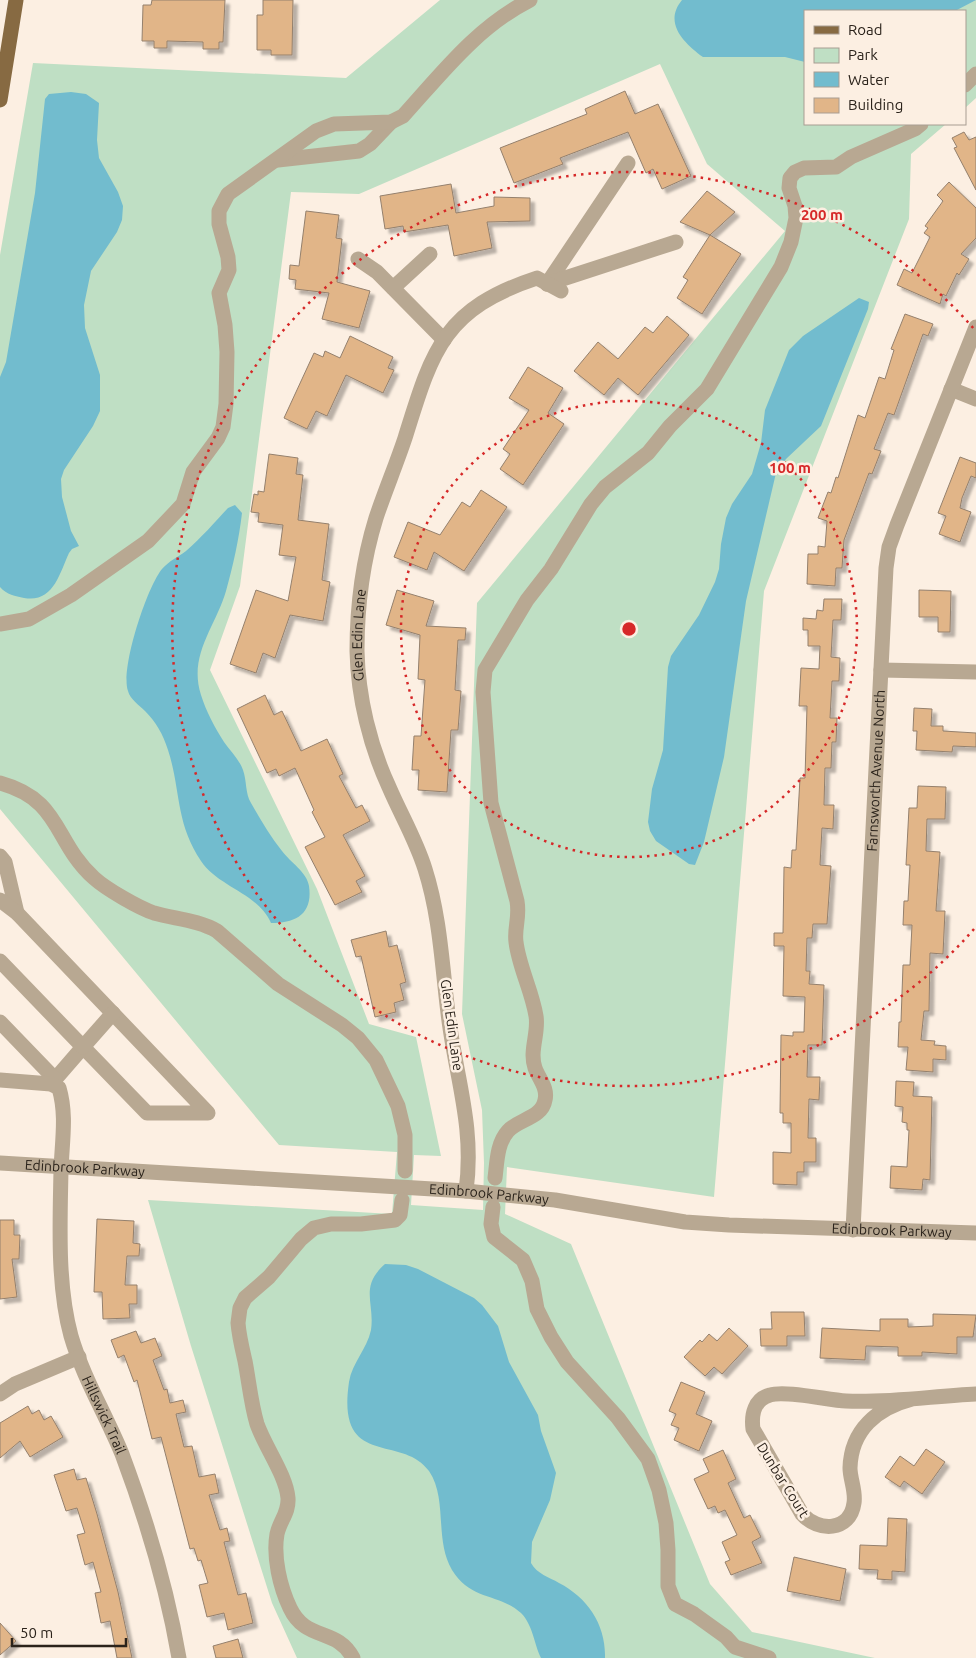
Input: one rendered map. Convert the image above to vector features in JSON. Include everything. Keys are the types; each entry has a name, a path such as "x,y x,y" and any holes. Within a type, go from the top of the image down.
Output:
{"main road":[{"path":"0,100 16,0"}],"street":[{"path":"274,160 359,151 370,144 391,122 403,116 479,33 512,9 530,0"},
{"path":"966,83 976,74"},
{"path":"0,624 30,619 71,595 148,541 183,504 193,472 218,438 223,427 226,404 227,352 225,325 218,293 229,270 228,257 219,224 219,211 228,194 303,139 334,124 391,122"},
{"path":"495,1178 498,1152 508,1131 529,1120 540,1110 545,1102 546,1092 535,1068 533,1049 537,1029 536,1016 516,943 520,915 491,803 483,692 485,670 526,600 556,562 591,504 605,487 648,453 670,426 707,389 781,267 791,242 796,218 795,206 789,188 790,178 795,172 804,168 836,167 851,157 915,129 920,125"},
{"path":"554,287 628,163"},
{"path":"554,287 676,242"},
{"path":"393,288 430,254"},
{"path":"358,259 378,272 444,340"},
{"name":"Glen Edin Lane","path":"466,1191 470,1167 467,1116 448,1014 436,915 425,870 372,743 363,699 357,653 359,608 365,562 376,518 434,354 452,327 476,305 504,288 536,278 554,287"},
{"name":"Farnsworth Avenue North","path":"853,1230 886,568 889,547 976,327"},
{"path":"951,389 976,399"},
{"path":"881,670 976,672"},
{"path":"0,783 22,791 41,803 48,811 76,859 96,879 152,912 206,925 217,931 278,984 342,1025 358,1038 376,1060 398,1106 405,1135 405,1171"},
{"path":"0,856 5,862 17,913"},
{"path":"0,900 17,913 208,1113 147,1113 0,961"},
{"path":"0,1080 53,1081 113,1013"},
{"name":"Hillswick Trail","path":"0,1022 59,1088 65,1106 60,1214 63,1296 72,1336 79,1356 121,1453 150,1532 172,1614 179,1658"},
{"name":"Edinbrook Parkway","path":"0,1163 466,1191 555,1200 685,1222 853,1230 976,1233"},
{"path":"353,1658 346,1646 338,1640 307,1629 299,1623 290,1607 279,1572 276,1551 278,1533 288,1511 288,1496 257,1424 238,1324 240,1308 245,1298 269,1277 301,1239 314,1228 331,1224 362,1224 395,1220 400,1215 402,1200"},
{"path":"493,1207 491,1224 494,1237 523,1260 532,1281 537,1309 551,1338 567,1362 618,1418 648,1459 659,1490 664,1514 668,1550 668,1586 675,1604 694,1614 726,1637 735,1647 769,1658"},
{"path":"0,1394 15,1384 79,1356"},
{"name":"Dunbar Court","path":"912,1399 892,1404 874,1415 861,1430 852,1449 850,1470 854,1503 850,1515 841,1524 830,1527 819,1527 802,1514 753,1428 752,1420 756,1405 762,1399 777,1393 847,1401 912,1399 976,1394"}],"green space":[{"path":"440,0 976,0 976,98 966,107 966,10 804,10 804,125 945,125 911,154 909,219 764,591 714,1197 507,1167 505,1214 571,1244 710,1584 752,1632 875,1658 297,1658 272,1603 191,1346 148,1200 392,1214 397,1152 279,1145 0,809 0,255 33,63 346,78","holes":["660,64 707,164 785,231 477,603 462,1014 482,1110 483,1210 411,1205 414,1155 441,1156 416,1037 369,1024 317,889 210,670 240,586 291,192 359,194"]}],"water":[{"path":"682,0 976,0 957,10 804,10 804,62 785,57 703,57 678,32 675,24 677,8"},
{"path":"71,92 86,94 99,103 97,140 99,158 118,192 123,206 122,220 117,232 91,271 84,305 85,328 100,375 100,411 93,426 64,470 61,479 62,497 71,531 79,546 72,549 69,553 54,586 48,592 34,598 24,598 14,596 0,587 0,377 6,362 35,193 45,99 49,94"},
{"path":"859,298 869,302 868,309 821,426 786,459 776,473 746,601 724,757 704,842 695,865 689,864 656,841 650,831 648,822 652,789 663,750 668,667 671,656 699,615 715,582 719,569 726,518 732,504 752,474 761,443 765,410 789,350 803,336"},
{"path":"235,505 242,513 236,552 222,604 201,654 198,680 205,707 211,719 241,766 251,803 285,855 308,881 310,896 305,910 295,919 280,923 271,923 257,904 217,877 201,861 187,833 172,765 164,739 153,719 135,702 128,691 128,665 131,647 136,628 156,579 165,566 186,551 228,508"},
{"path":"385,1264 406,1265 418,1269 474,1298 482,1305 498,1326 509,1362 538,1415 541,1431 556,1473 550,1500 532,1542 531,1563 540,1573 569,1589 587,1605 599,1624 605,1658 541,1658 531,1629 521,1613 504,1602 476,1592 460,1580 452,1570 443,1545 438,1494 435,1482 429,1471 417,1460 403,1453 374,1445 361,1439 352,1428 348,1410 349,1382 371,1330 370,1288 372,1280"}],"building":[{"path":"152,0 225,0 223,42 219,42 219,49 203,49 203,42 167,41 167,48 154,48 154,41 142,41 143,5 151,5"},
{"path":"263,0 293,0 292,55 271,55 271,50 257,50 257,15 263,15"},
{"path":"625,91 635,114 658,104 691,176 662,189 653,169 646,173 628,132 560,158 563,164 514,183 500,148 587,114 585,109"},
{"path":"964,132 969,140 976,137 976,190 954,148 957,147 952,138"},
{"path":"949,182 976,208 976,238 961,254 969,259 959,275 957,273 946,296 943,294 940,304 897,285 904,269 912,273 930,237 924,233 928,228 925,226 943,201 937,195"},
{"path":"451,184 456,213 494,206 494,197 530,198 530,221 487,222 492,248 454,256 448,225 404,232 403,226 385,229 380,196"},
{"path":"707,191 735,212 710,235 680,222"},
{"path":"306,211 339,215 336,238 342,239 337,282 370,291 359,328 322,319 329,293 295,289 296,280 289,279 290,265 299,266"},
{"path":"710,235 741,254 702,314 677,298 688,280 683,277"},
{"path":"905,314 933,324 928,336 923,334 894,415 888,413 874,449 881,451 872,474 869,473 844,540 842,568 836,568 835,586 807,584 808,554 818,554 818,546 825,547 827,521 818,518 828,492 831,493 836,477 838,478 858,415 865,418 879,377 885,379 894,350 891,349"},
{"path":"667,316 689,335 638,395 618,378 604,395 574,371 598,342 618,359 645,327 653,333"},
{"path":"350,336 393,357 388,368 394,370 383,393 346,375 327,416 316,411 307,429 284,418 314,353 323,357 325,351 340,358"},
{"path":"528,367 563,388 548,413 564,424 523,485 500,469 510,454 503,449 529,410 509,398"},
{"path":"269,454 298,458 296,474 303,475 298,520 329,524 322,580 330,582 323,621 290,615 275,658 263,653 256,673 230,664 256,590 288,601 296,557 279,555 283,525 258,522 259,513 251,512 254,494 258,495 258,491 264,492"},
{"path":"960,457 976,463 976,478 971,476 962,498 960,508 971,512 960,542 939,534 946,516 938,513"},
{"path":"481,490 507,507 464,571 434,552 427,570 394,557 408,522 440,535 462,502 470,507"},
{"path":"397,590 434,601 426,626 466,628 465,640 458,640 455,690 461,691 458,730 451,730 447,792 418,790 419,770 412,770 414,736 421,736 425,680 418,679 420,635 386,625"},
{"path":"919,590 951,591 950,632 938,632 938,617 919,617"},
{"path":"824,599 842,599 841,620 833,620 831,657 840,658 839,681 832,681 830,718 837,718 836,742 832,742 831,768 825,768 824,805 834,805 833,829 822,828 820,865 831,866 827,924 813,924 812,938 807,938 806,971 810,971 809,984 824,985 822,1045 808,1045 807,1077 820,1077 819,1100 809,1099 808,1138 816,1138 816,1162 804,1162 804,1172 797,1172 797,1185 773,1184 773,1152 791,1153 791,1123 783,1123 783,1113 780,1113 781,1035 793,1036 793,1032 804,1032 805,997 783,996 784,946 774,946 774,933 783,933 784,867 791,868 792,850 796,850 800,778 805,778 807,706 799,706 801,668 819,669 820,646 808,646 808,630 803,630 803,618 816,619 817,610 823,611"},
{"path":"265,695 274,715 282,711 301,751 327,739 343,774 339,776 356,808 362,805 370,821 343,835 365,876 356,881 362,892 335,905 305,847 325,837 312,812 314,810 295,768 279,776 276,769 267,773 237,709"},
{"path":"914,708 932,709 931,726 943,726 943,731 976,733 976,747 953,746 952,752 916,750 917,731 913,731"},
{"path":"918,786 946,787 945,819 927,819 926,851 940,852 936,911 945,911 943,954 930,953 929,1011 924,1011 921,1040 935,1041 934,1045 946,1046 946,1060 933,1059 933,1072 906,1070 908,1047 898,1047 903,965 910,965 912,925 903,925 904,901 908,901 910,865 906,865 909,808 917,808"},
{"path":"386,931 389,947 397,945 406,982 400,984 404,1000 394,1003 396,1012 375,1017 361,956 356,957 351,940"},
{"path":"896,1081 914,1082 913,1096 932,1097 930,1180 923,1179 922,1190 890,1188 891,1166 907,1167 909,1130 907,1130 907,1123 902,1122 903,1107 895,1106"},
{"path":"97,1219 134,1221 133,1243 140,1244 139,1256 127,1256 125,1285 137,1285 137,1304 129,1304 130,1318 103,1319 102,1292 94,1292"},
{"path":"0,1220 14,1220 14,1235 20,1235 19,1259 12,1259 17,1297 0,1299"},
{"path":"771,1312 804,1312 805,1336 787,1336 787,1346 761,1346 760,1329 772,1329"},
{"path":"933,1314 976,1315 973,1337 957,1337 957,1354 922,1352 922,1356 898,1356 898,1347 866,1346 865,1360 820,1358 822,1328 880,1331 880,1319 908,1319 908,1327 933,1326"},
{"path":"729,1328 748,1346 722,1374 714,1367 705,1376 684,1357 700,1340 702,1342 709,1334 717,1341"},
{"path":"136,1331 141,1343 155,1338 162,1356 153,1360 164,1390 167,1389 170,1403 183,1400 186,1412 176,1414 184,1447 192,1446 199,1477 215,1474 219,1493 209,1495 220,1530 227,1528 230,1541 224,1542 238,1595 246,1593 253,1623 228,1630 224,1613 207,1617 199,1585 208,1583 201,1560 198,1561 194,1548 190,1549 161,1437 152,1439 137,1380 134,1382 124,1355 118,1358 111,1340"},
{"path":"681,1382 705,1392 696,1414 712,1421 699,1451 674,1440 679,1428 671,1425 676,1414 669,1411"},
{"path":"28,1406 32,1414 39,1410 44,1420 51,1416 63,1437 30,1457 20,1441 0,1458 0,1423"},
{"path":"926,1449 945,1462 922,1494 904,1481 900,1487 885,1477 900,1456 914,1466"},
{"path":"723,1450 736,1479 728,1483 744,1518 750,1515 761,1537 752,1542 762,1563 731,1575 725,1562 730,1560 722,1542 737,1535 725,1510 718,1513 715,1506 708,1509 694,1479 709,1472 703,1459"},
{"path":"74,1469 77,1480 86,1478 118,1592 132,1658 117,1658 110,1621 101,1623 95,1593 101,1592 93,1562 85,1565 77,1535 85,1533 77,1508 66,1511 54,1475"},
{"path":"888,1518 907,1519 905,1572 892,1571 892,1580 877,1579 878,1570 859,1569 860,1545 887,1546"},
{"path":"794,1557 846,1569 840,1601 787,1591"},
{"path":"0,1623 16,1641 0,1655"},
{"path":"238,1639 243,1658 216,1658 213,1646"}]}
